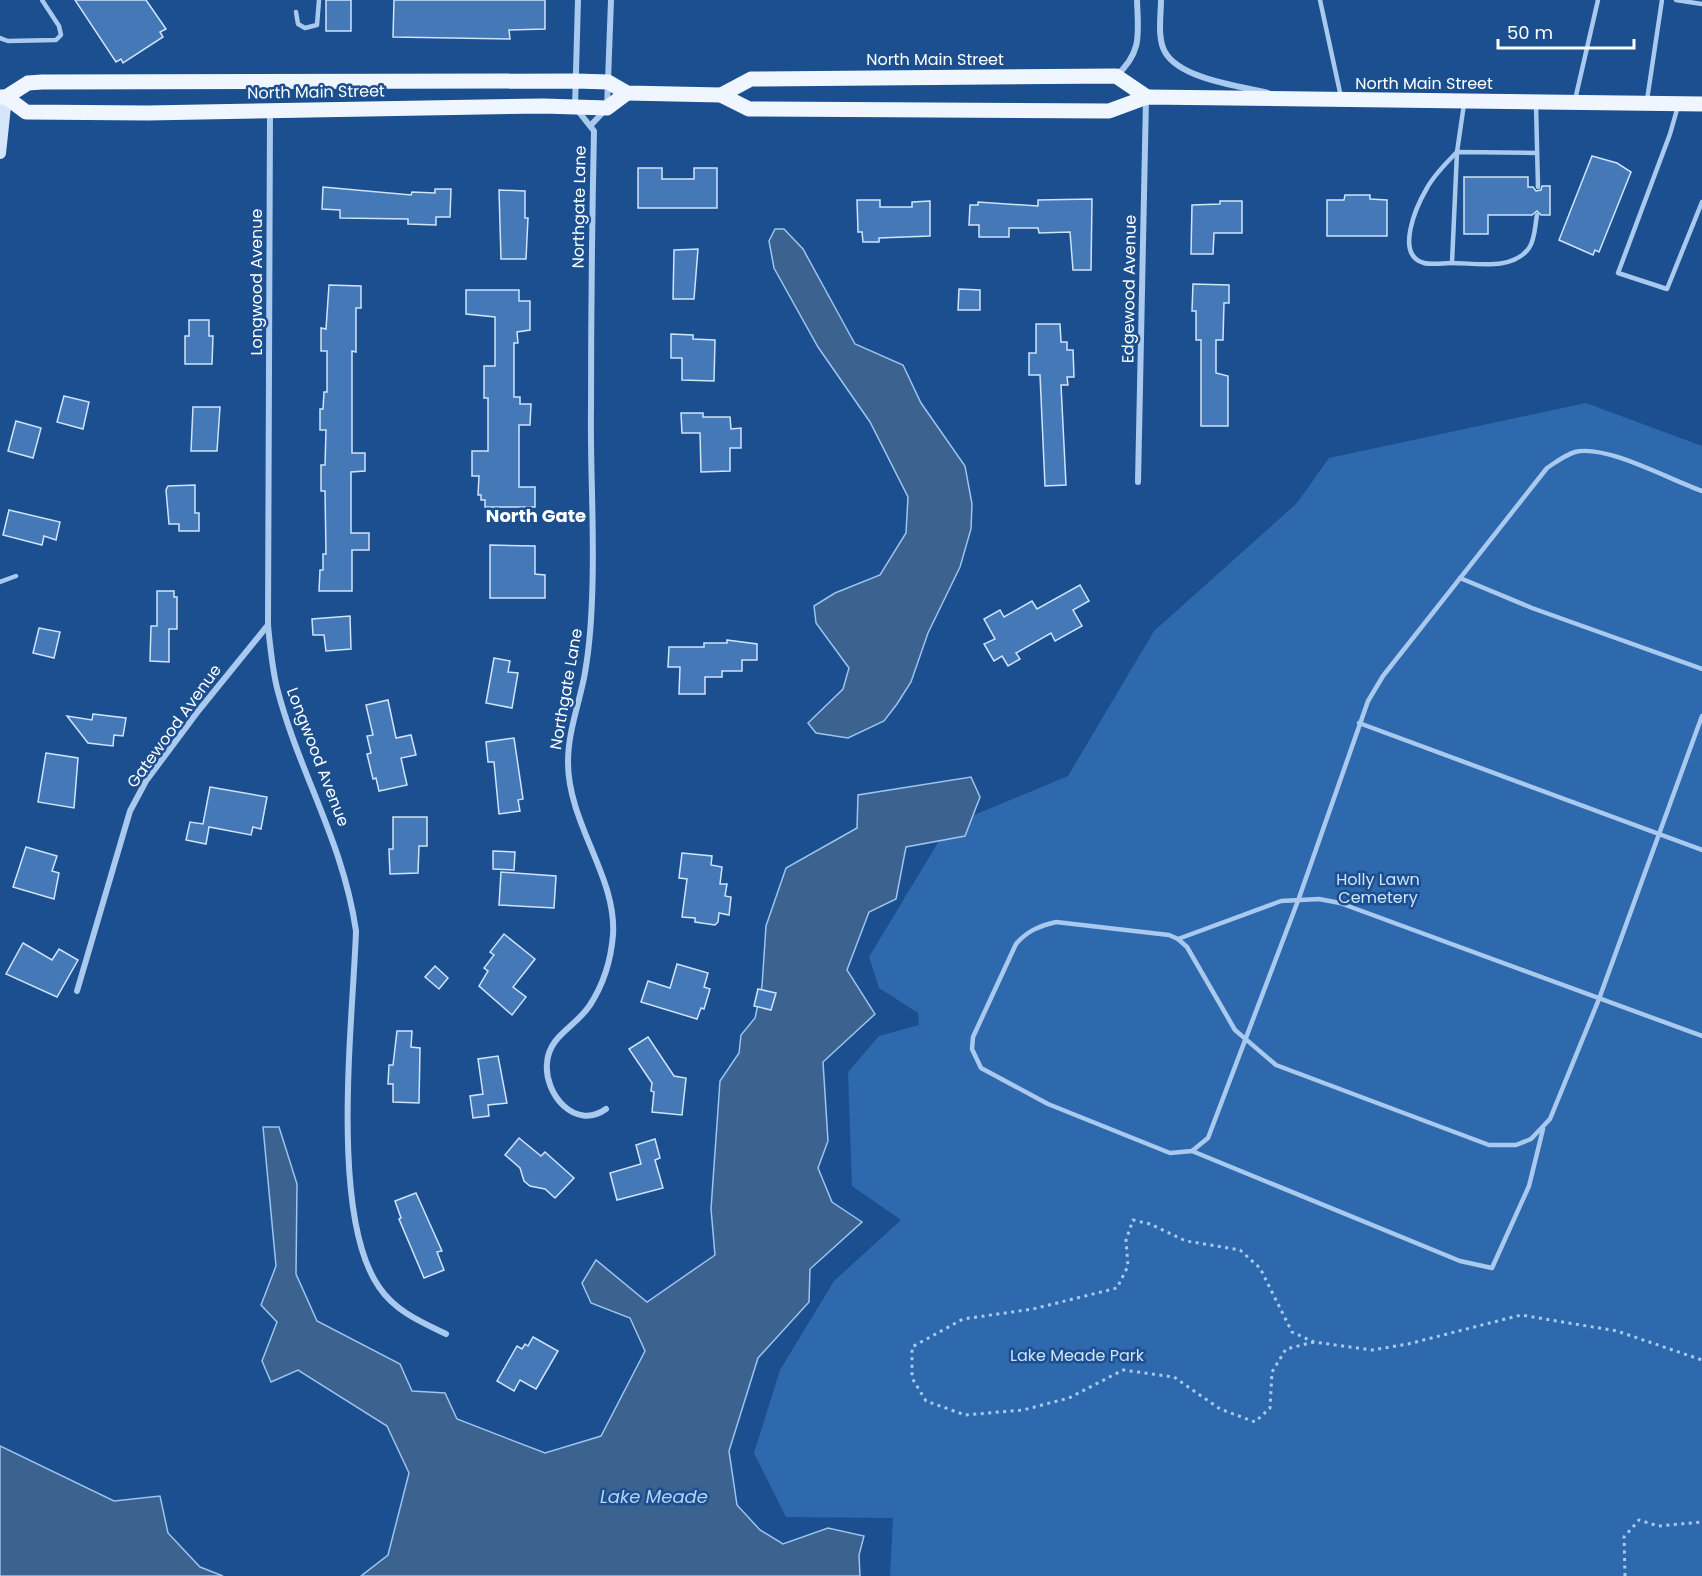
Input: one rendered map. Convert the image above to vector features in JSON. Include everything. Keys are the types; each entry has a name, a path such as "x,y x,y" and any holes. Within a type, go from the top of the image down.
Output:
{"main road":[{"name":"North Main Street","path":"721,95 752,78 1116,76"},
{"path":"1116,76 1146,97"},
{"name":"North Main Street","path":"607,108 26,112 3,97 28,83 42,82 576,81 608,82 627,93 721,95 749,109 1109,111 1146,97 1702,104"},
{"path":"607,108 627,93"}],"street":[{"path":"575,107 578,0"},
{"path":"607,108 610,0"},
{"path":"1116,76 1129,64 1135,54 1138,39 1137,0"},
{"path":"1161,0 1164,51 1178,65 1196,75 1295,99"},
{"path":"0,153 3,97"},
{"name":"Edgewood Avenue","path":"1138,482 1146,97"},
{"name":"Northgate Lane","path":"575,107 594,131 591,407 592,595 590,638 569,741 568,763 570,791 577,818 607,891 613,935 608,962 599,989 590,1006 553,1042 547,1055 546,1070 555,1093 569,1111 587,1118 606,1109"},
{"name":"Northgate Lane","path":"591,125 607,108"},
{"name":"Longwood Avenue","path":"270,111 268,625 277,687 290,730 343,866 355,921 348,1125 358,1241 379,1288 392,1304 446,1334"},
{"name":"Gatewood Avenue","path":"77,991 130,812 146,781 268,625"}],"lane":[{"path":"0,38 8,41 56,40 61,35 59,26 42,0"},
{"path":"296,12 298,24 306,28 317,25 320,0"},
{"path":"1320,0 1342,100"},
{"path":"1574,102 1598,0"},
{"path":"1646,102 1662,0"},
{"path":"1677,0 1702,4"},
{"path":"1452,263 1457,152 1464,101"},
{"path":"1536,101 1538,186"},
{"path":"1679,104 1618,273 1667,289 1702,202"},
{"path":"1457,152 1537,153"},
{"path":"1457,152 1426,189 1409,233 1408,245 1413,257 1424,263 1508,262 1521,256 1531,246 1537,215"},
{"path":"1192,1151 1208,1138 1299,898 1347,766 1359,723 1383,676 1547,468 1575,452 1601,451 1702,491"},
{"path":"0,582 16,576"},
{"path":"1460,578 1532,608 1702,669"},
{"path":"1543,1129 1529,1186 1492,1268 1460,1261 1192,1151 1170,1153 1048,1104 981,1068 972,1049 973,1037 1016,944 1038,926 1056,922 1169,935 1187,947 1235,1030 1276,1065 1489,1145 1516,1145 1531,1139 1543,1129 1550,1119 1599,999 1702,716"},
{"path":"1359,723 1702,850"},
{"path":"1178,939 1281,901 1299,898 1340,903 1702,1035"}],"path":[{"path":"1314,1342 1286,1348 1272,1372 1270,1408 1255,1422 1220,1409 1174,1377 1123,1370 1069,1398 1023,1410 964,1415 926,1401 912,1378 912,1347 963,1319 1043,1306 1117,1288 1128,1266 1126,1240 1133,1220 1150,1224 1186,1241 1240,1250 1260,1268 1292,1332 1314,1342 1372,1350 1408,1344 1521,1315 1617,1331 1702,1360"},
{"path":"1625,1576 1624,1537 1639,1520 1658,1526 1702,1522"}],"green space":[{"name":"Holly Lawn Cemetery","path":"1586,403 1702,446 1702,1576 890,1576 893,1518 786,1517 754,1453 780,1370 834,1281 901,1220 852,1186 848,1072 879,1036 919,1025 918,1013 879,988 869,957 948,826 1068,776 1154,631 1297,503 1329,458"}],"water":[{"path":"775,229 784,229 803,249 855,344 903,365 921,403 965,466 972,504 971,529 960,567 928,633 911,682 884,721 848,738 816,733 808,723 843,689 849,668 816,623 814,606 835,593 880,575 906,533 908,497 870,422 818,347 774,268 769,241"},
{"name":"Lake Meade","path":"971,777 980,797 965,836 906,847 896,899 869,912 847,970 875,1014 823,1062 828,1141 818,1168 832,1202 862,1222 810,1269 809,1302 758,1358 729,1451 737,1505 760,1530 783,1544 828,1528 864,1536 859,1555 860,1576 361,1576 388,1555 409,1473 387,1426 298,1370 271,1382 262,1361 277,1322 261,1305 276,1266 263,1127 279,1127 297,1184 296,1274 317,1321 400,1364 412,1391 445,1393 457,1419 545,1453 601,1436 645,1351 630,1318 591,1303 582,1283 596,1260 647,1302 715,1255 711,1209 720,1081 739,1053 741,1035 755,1018 762,986 766,926 786,868 857,828 858,795"},
{"path":"0,1446 114,1501 160,1496 168,1533 200,1567 223,1576 0,1576"}],"building":[{"path":"75,0 146,0 166,29 160,32 163,37 123,63 121,59 116,62"},
{"path":"326,0 351,0 351,31 326,31"},
{"path":"394,0 545,0 545,29 509,30 510,39 393,37"},
{"path":"1592,156 1617,163 1631,172 1599,252 1595,250 1593,255 1559,240"},
{"path":"638,168 662,168 662,179 694,179 694,168 717,168 717,208 638,208"},
{"path":"1464,177 1528,177 1528,187 1533,187 1536,191 1541,190 1542,186 1550,186 1550,215 1541,215 1537,211 1532,215 1488,215 1488,234 1464,234"},
{"path":"323,187 411,195 412,192 435,193 435,189 451,189 450,217 436,217 436,225 408,224 408,219 340,218 340,210 322,209"},
{"path":"499,190 525,191 525,218 528,218 526,259 501,259"},
{"path":"1345,195 1370,195 1370,199 1387,200 1387,236 1327,236 1327,200 1344,200"},
{"path":"1092,199 1091,270 1073,270 1070,232 1039,233 1038,228 1009,228 1009,237 979,237 979,225 969,225 970,205 978,205 978,202 1038,206 1038,200"},
{"path":"857,200 880,200 880,207 912,207 912,202 930,201 930,236 879,238 879,242 863,242 862,232 858,232"},
{"path":"1220,201 1242,201 1242,233 1214,233 1213,254 1191,254 1192,205 1220,204"},
{"path":"698,249 694,299 673,299 674,250"},
{"path":"1193,284 1229,285 1229,303 1224,303 1223,340 1216,340 1216,373 1228,376 1228,426 1201,426 1201,340 1196,340 1196,311 1192,311"},
{"path":"329,285 361,286 361,308 356,308 356,352 352,351 352,453 365,453 365,471 351,472 351,533 369,533 369,550 352,550 352,591 319,591 323,554 326,554 325,491 321,491 321,465 325,465 326,430 320,430 320,409 323,409 324,392 327,392 327,351 321,351 321,328 326,329"},
{"path":"959,289 980,290 980,310 958,310"},
{"path":"466,290 519,290 519,301 530,301 530,330 517,332 518,343 514,343 514,397 520,397 520,404 531,404 530,425 519,425 519,487 535,487 535,507 485,507 485,500 481,500 481,495 478,495 479,476 472,476 472,451 488,451 488,398 484,398 484,366 495,366 495,317 466,314"},
{"path":"189,320 209,320 209,336 213,336 212,364 185,364 185,336 189,336"},
{"path":"1036,324 1060,324 1061,342 1067,342 1067,350 1073,350 1074,377 1067,377 1068,385 1061,385 1066,485 1045,486 1040,375 1029,375 1029,353 1036,353"},
{"path":"671,334 693,335 693,339 715,340 714,381 682,380 682,358 671,358"},
{"path":"64,396 89,402 83,429 57,422"},
{"path":"193,407 220,407 217,451 191,451"},
{"path":"681,413 703,413 703,417 730,417 731,429 741,428 741,448 730,448 730,471 701,472 700,433 682,433"},
{"path":"16,421 41,428 33,458 8,451"},
{"path":"195,485 195,513 199,513 199,531 179,531 179,524 169,524 166,490 168,486"},
{"path":"9,510 60,522 56,540 44,536 42,545 3,535"},
{"path":"490,545 535,546 535,574 545,575 545,598 490,598"},
{"path":"1080,585 1089,601 1073,610 1082,626 1055,641 1051,633 1016,653 1020,659 1008,666 1002,656 994,661 984,644 995,639 984,619 1000,610 1004,617 1032,601 1037,609"},
{"path":"157,591 174,591 174,597 177,597 177,629 169,629 169,662 150,661 151,626 157,626"},
{"path":"350,616 351,649 326,651 324,635 313,635 312,619"},
{"path":"39,628 60,632 54,658 33,653"},
{"path":"727,640 757,644 757,660 742,660 742,671 722,671 722,677 705,677 705,694 679,694 680,667 668,667 669,647 704,647 704,643 727,643"},
{"path":"494,658 510,661 508,672 518,673 512,708 486,703"},
{"path":"388,700 396,738 411,735 416,755 401,758 407,785 379,791 376,778 373,779 367,754 371,753 367,736 373,735 366,705"},
{"path":"93,714 126,718 123,736 114,735 113,746 88,743 67,716 92,720"},
{"path":"514,738 523,799 518,800 520,811 499,814 494,762 488,762 486,742"},
{"path":"46,753 78,758 74,808 38,802"},
{"path":"210,787 267,797 261,829 253,827 251,835 209,827 206,844 186,840 190,822 203,824"},
{"path":"393,817 427,817 427,846 419,846 418,873 390,874 389,849 393,849"},
{"path":"26,847 57,856 52,871 59,873 54,899 13,887"},
{"path":"493,851 515,852 514,870 493,869"},
{"path":"682,853 712,856 711,865 722,867 720,884 727,884 725,896 731,897 729,915 719,913 718,922 715,925 695,922 695,918 682,917 687,879 679,878"},
{"path":"501,872 556,876 554,908 499,905"},
{"path":"504,934 535,959 513,987 526,997 512,1015 479,986 488,971 484,968 494,955 490,952"},
{"path":"23,943 52,960 59,949 78,960 57,997 6,974"},
{"path":"677,964 708,973 704,987 710,989 704,1009 701,1008 697,1019 641,1002 648,981 670,988"},
{"path":"435,966 448,978 439,989 425,977"},
{"path":"758,989 776,993 771,1010 754,1006"},
{"path":"397,1031 412,1031 411,1047 420,1048 419,1103 393,1102 393,1084 388,1084 389,1065 393,1065"},
{"path":"648,1037 674,1076 686,1078 682,1115 652,1112 654,1092 651,1091 652,1083 629,1049"},
{"path":"498,1056 507,1103 488,1105 489,1116 473,1118 470,1096 483,1094 478,1059"},
{"path":"519,1138 541,1156 545,1152 574,1178 555,1198 545,1189 530,1186 524,1181 520,1168 505,1155"},
{"path":"655,1139 660,1158 655,1160 663,1188 617,1200 610,1173 641,1164 636,1145"},
{"path":"416,1193 442,1251 437,1252 444,1270 424,1278 399,1219 401,1218 395,1201"},
{"path":"533,1337 558,1351 536,1389 520,1380 514,1391 497,1381 517,1346 522,1349 525,1344 528,1346"}],"district":[{"name":"North Gate","path":"536,515"}],"park label":[{"name":"Lake Meade Park","path":"1077,1355"}]}
